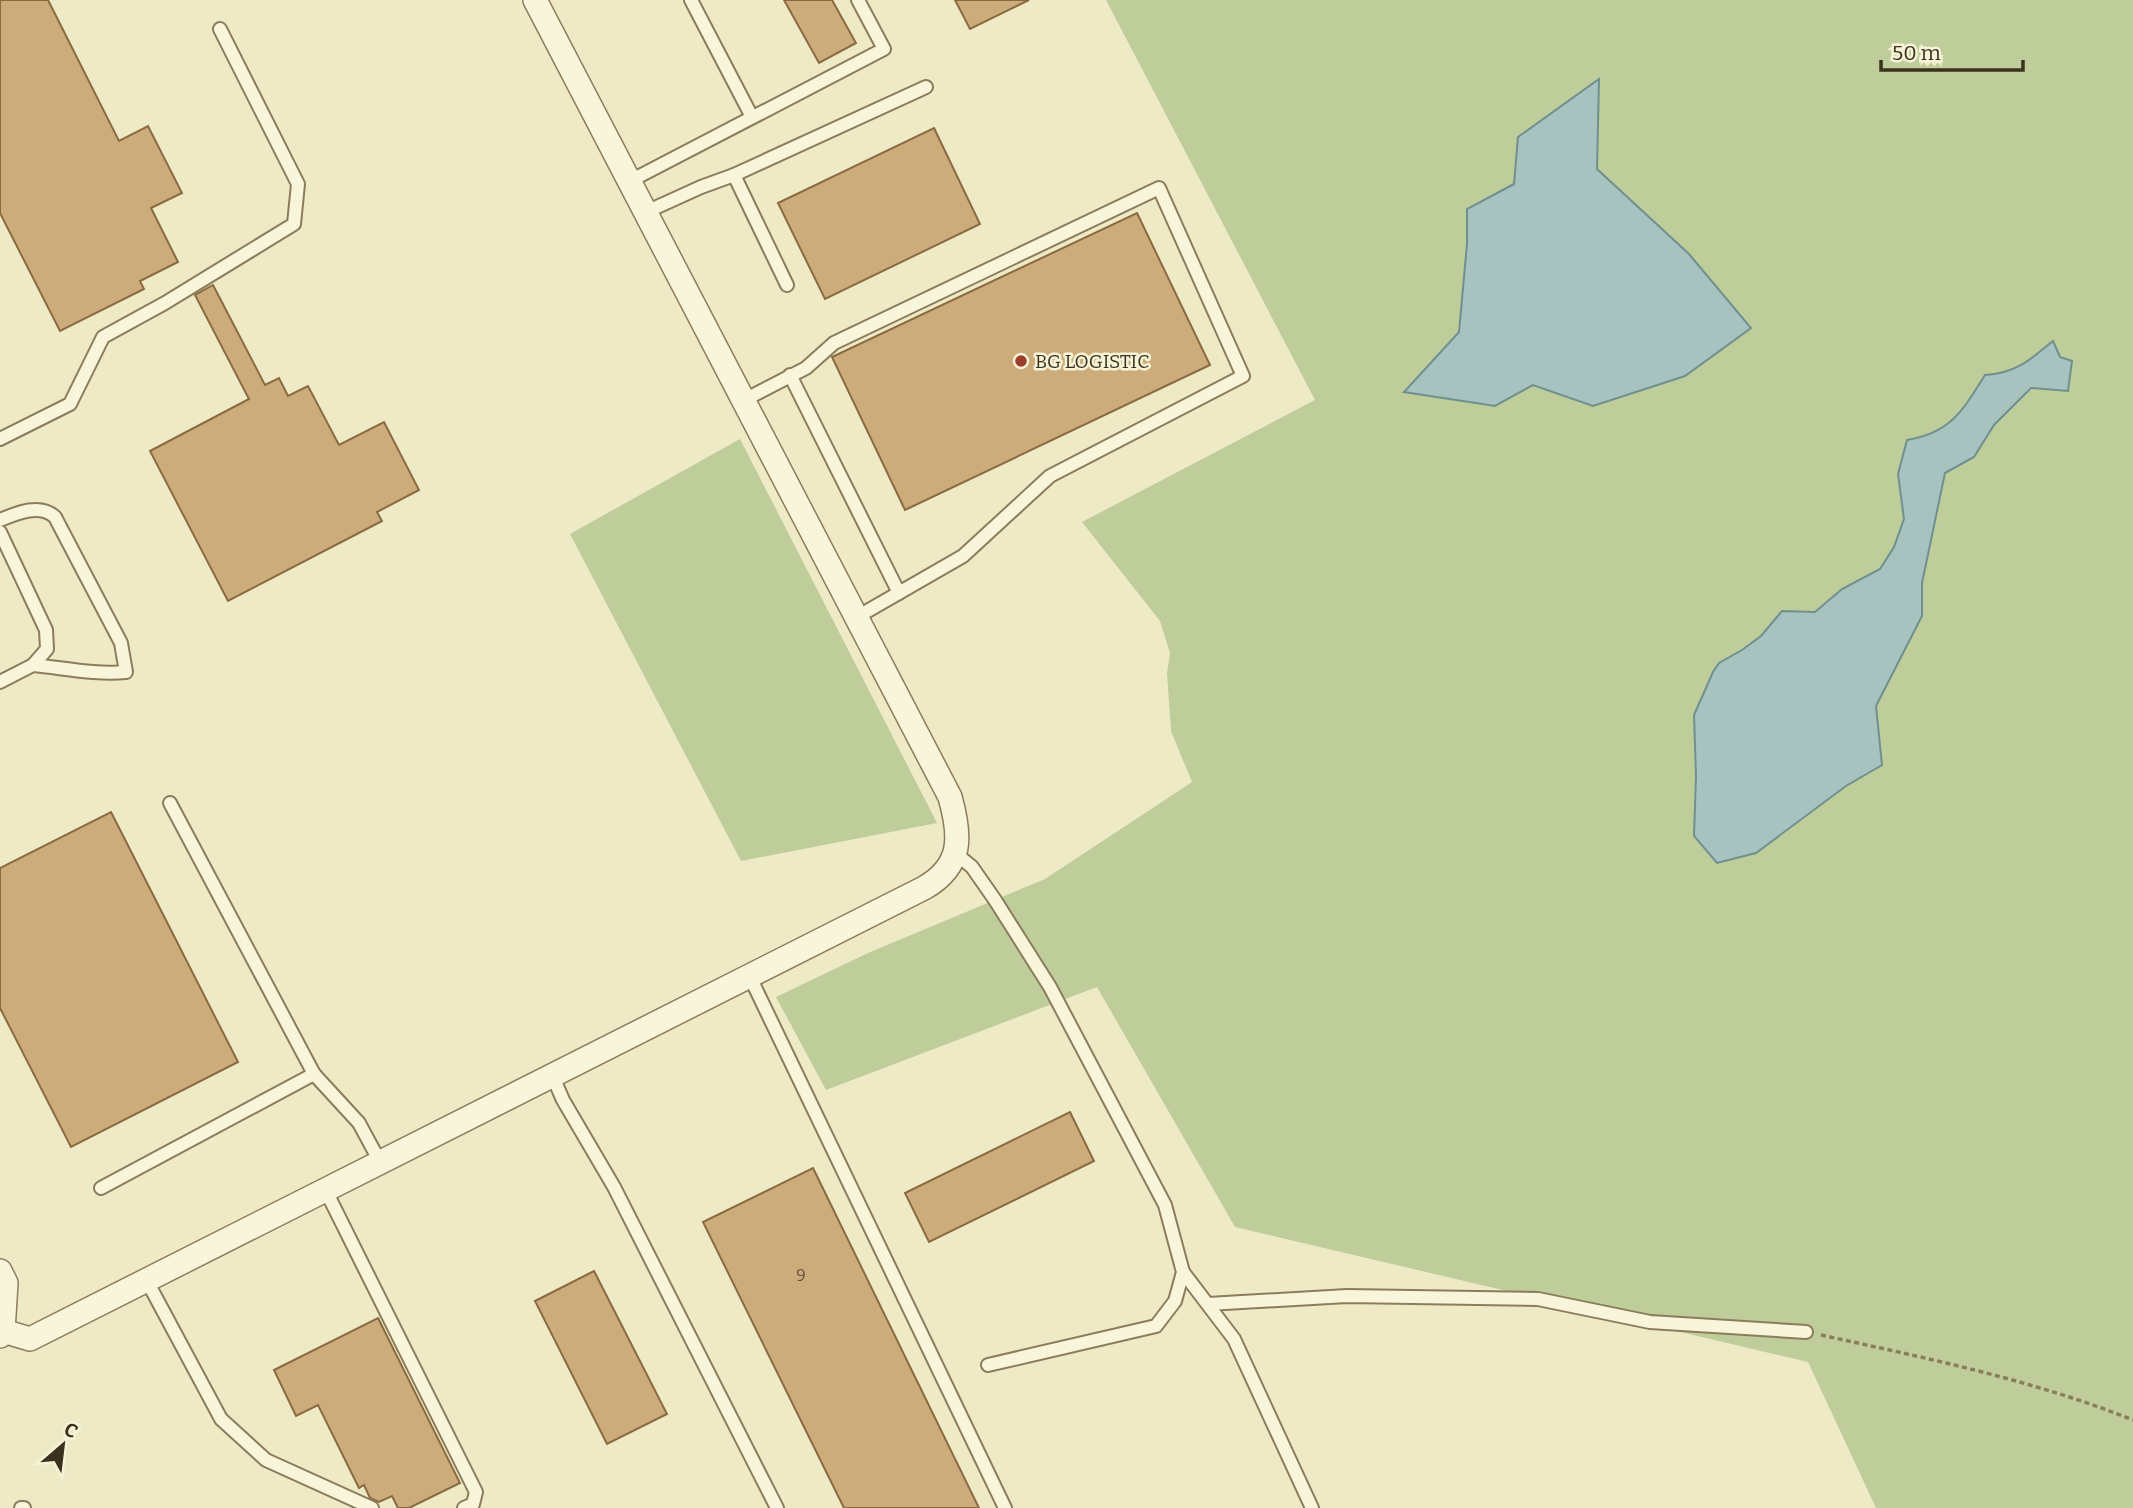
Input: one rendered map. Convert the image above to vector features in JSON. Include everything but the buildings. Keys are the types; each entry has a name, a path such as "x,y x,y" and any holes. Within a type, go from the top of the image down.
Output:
{"street":[{"path":"0,1271 6,1283 2,1334 30,1339 750,977 940,879 950,865 955,853 957,822 950,797 535,0"}],"lane":[{"path":"691,0 752,117"},
{"path":"630,181 884,49 858,0"},
{"path":"0,439 70,404 103,337 165,303 294,224 298,184 220,29"},
{"path":"646,212 926,87"},
{"path":"734,175 787,285"},
{"path":"744,400 806,368 834,343 1159,188 1243,376 1050,476 963,556 857,617"},
{"path":"790,375 899,593"},
{"path":"0,520 19,512 42,510 55,517 121,643 126,672 104,674 77,668 33,665"},
{"path":"0,532 46,630 47,649 33,665 0,682"},
{"path":"170,803 314,1074 359,1123 380,1162"},
{"path":"955,853 972,867 1050,987 1165,1205 1184,1272 1234,1339 1312,1508"},
{"path":"750,977 1005,1508"},
{"path":"101,1188 314,1074"},
{"path":"553,1077 563,1100 614,1187 777,1508"},
{"path":"325,1189 476,1492 473,1504 464,1508"},
{"path":"988,1365 1156,1326 1175,1301 1184,1272"},
{"path":"147,1281 221,1419 266,1460 372,1508"},
{"path":"1208,1304 1347,1296 1538,1299 1650,1322 1805,1332"}],"path":[{"path":"1805,1332 1941,1362 2090,1403 2133,1420"}],"green space":[{"path":"1106,0 2133,0 2133,1508 1876,1508 1808,1362 1235,1227 1097,987 826,1090 776,997 868,953 1045,879 1192,782 1171,731 1167,673 1170,653 1160,621 1082,522 1315,400","holes":["1599,80 1597,169 1689,254 1750,328 1685,376 1593,406 1533,385 1495,406 1404,391 1459,332 1467,244 1467,209 1514,185","2053,341 2060,357 1994,425 1974,457 1945,473 1922,583 1922,616 1876,706 1882,765 1846,786 1694,836 1694,715 1719,663 1761,636 1782,611 1815,612 1842,589 1880,569 1894,547 1904,519 1898,474 1907,440 1922,437 1945,426 1962,409 1985,376 2015,368"]},
{"path":"740,439 937,823 741,861 570,534"}],"water":[{"path":"1599,79 1597,169 1689,254 1751,328 1685,376 1593,406 1533,385 1495,406 1404,392 1459,332 1467,244 1467,209 1514,184 1518,137"},
{"path":"2053,341 2060,357 2072,361 2068,391 2031,388 1994,425 1974,457 1945,473 1922,583 1922,616 1876,706 1882,765 1846,786 1756,853 1717,863 1694,836 1694,715 1713,672 1719,663 1761,636 1782,611 1815,612 1842,589 1880,569 1894,547 1904,519 1898,474 1907,440 1922,437 1945,426 1970,399 1985,375 2005,372 2030,360"}],"place":[{"name":"BG LOGISTIC","path":"1021,361"}]}
